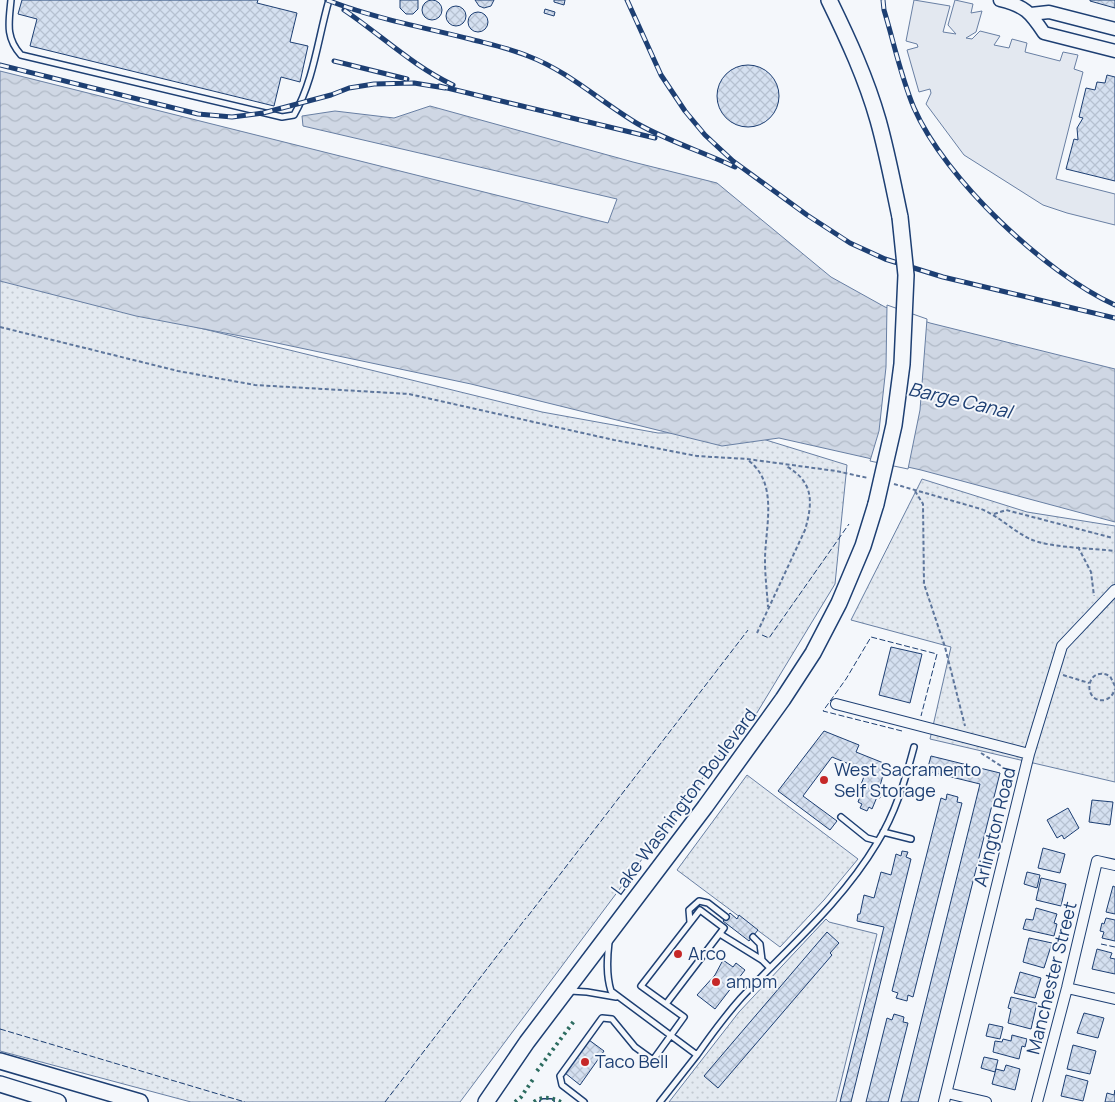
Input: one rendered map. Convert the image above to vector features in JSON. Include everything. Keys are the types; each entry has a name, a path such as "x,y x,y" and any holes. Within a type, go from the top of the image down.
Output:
{"main road":[{"name":"Lake Washington Boulevard","path":"486,1102 564,991 767,723 813,653 839,603 863,546 876,504 894,425 902,364 906,275 900,217 880,128 869,92 848,39 829,0"},
{"path":"0,1061 140,1102"},
{"path":"0,1084 58,1102"}],"street":[{"path":"1000,0 1014,3 1031,14 1044,33 1115,51"},
{"path":"1031,14 1038,0"},
{"path":"1031,14 1048,12 1115,29"},
{"path":"1029,754 1062,646 1115,590"},
{"name":"Arlington Road","path":"836,704 1029,754 946,1097"},
{"name":"Manchester Street","path":"1037,1102 1067,988 1097,861 1115,866"},
{"path":"1067,988 1115,999"},
{"path":"946,1097 986,1102"}],"lane":[{"path":"11,0 8,30 14,48 21,55 282,117 294,115 300,103 311,71 329,0"},
{"path":"669,1102 661,1100 697,1055 720,1022 848,886 883,832 901,794 914,747"},
{"path":"841,817 867,838 878,841"},
{"path":"883,832 911,839"},
{"path":"690,922 689,910 699,901 708,903 726,917"},
{"path":"584,1102 562,1085 560,1076 602,1018 612,1019 635,1047 653,1060 684,1017 666,1004 642,986 700,910 724,928 666,1004"},
{"path":"611,929 606,970 611,991 697,1055"},
{"path":"720,934 762,960 770,968"},
{"path":"753,937 760,944 762,960"},
{"path":"564,991 575,990 617,997"},
{"path":"543,1102 551,1102"}],"path":[{"path":"0,327 178,371 256,385 409,394 614,440 697,456 747,459 836,470 871,478"},
{"path":"747,459 761,474 767,495 768,525 765,560 768,608"},
{"path":"757,634 804,530 810,507 810,497 803,479 784,465"},
{"path":"889,482 915,491 981,508 994,514 1029,539 1044,544 1115,551"},
{"path":"915,491 923,504 924,584 945,647 969,738 984,756 1010,771 1022,782"},
{"path":"994,514 1006,510 1113,538"},
{"path":"1078,547 1087,562 1094,582 1093,612"},
{"path":"1054,673 1089,684"},
{"path":"1102,674 1113,679 1115,687 1114,692 1108,698 1099,700 1092,695 1089,684 1094,676 1102,674"}],"shaded area":[{"path":"914,0 950,6 943,32 956,34 948,25 955,0 973,4 971,13 982,11 976,32 966,38 972,39 980,31 1000,36 994,45 1009,48 1012,39 1027,43 1025,52 1060,61 1063,52 1078,55 1074,69 1083,72 1056,179 1115,194 1115,225 1043,205 964,155 926,104 931,93 930,89 919,92 907,50 918,47 917,44 906,41"},
{"path":"0,279 542,412 658,433 740,432 847,465 835,584 755,716 750,715 460,1102 191,1102 0,1051"},
{"path":"922,479 1027,512 1115,526 1115,782 930,739 951,647 851,620"},
{"path":"747,775 858,859 824,900 780,947 677,870"},
{"path":"826,919 829,922 877,934 836,1102 669,1102 739,1012"}],"water":[{"name":"Barge Canal","path":"0,71 608,223 617,199 303,126 302,116 335,111 394,118 430,106 717,183 831,277 885,307 930,323 1115,369 1115,522 921,470 779,438 722,446 471,384 272,342 136,316 0,281"}],"pier":[{"path":"887,305 927,319 920,410 908,469 870,461 879,431 886,367"}],"building":[{"path":"22,0 258,0 257,3 297,13 290,42 308,46 300,82 281,77 274,106 30,46 37,19 18,14"},
{"path":"400,0 418,0 418,9 413,14 406,14 400,8"},
{"path":"432,0 439,3 442,10 439,17 432,20 425,17 422,10 425,3"},
{"path":"475,0 494,0 491,6 484,8 479,6"},
{"path":"554,0 565,0 564,5 554,2"},
{"path":"1115,0 1115,8 1090,1"},
{"path":"456,6 463,9 466,16 463,23 456,26 449,23 446,16 449,9"},
{"path":"545,9 555,12 554,16 544,13"},
{"path":"478,12 485,15 488,22 485,29 478,32 471,29 468,22 471,15"},
{"path":"742,65 754,65 770,74 777,84 779,96 777,108 770,118 754,127 742,127 731,122 722,113 717,102 717,90 722,79 731,70"},
{"path":"1107,75 1115,77 1115,181 1066,169 1074,139 1078,140 1077,128 1083,118 1079,117 1086,88 1095,90 1097,82 1105,83"},
{"path":"891,647 922,654 910,703 879,695"},
{"path":"824,731 859,745 856,752 886,764 880,786 884,787 880,798 877,797 872,809 869,807 867,811 860,808 862,804 858,802 862,791 859,790 866,771 832,757 803,796 837,821 830,830 778,791"},
{"path":"931,756 1000,773 918,1102 901,1102 980,784 927,771"},
{"path":"947,794 958,797 957,802 962,803 913,997 908,995 907,1001 896,998 898,993 892,991 941,798 946,800"},
{"path":"1092,800 1113,802 1110,825 1089,822"},
{"path":"1068,808 1079,828 1064,839 1062,835 1057,838 1047,820"},
{"path":"1043,848 1065,854 1060,873 1038,868"},
{"path":"902,851 908,852 906,857 911,859 851,1102 840,1102 884,927 857,921 858,914 860,914 864,895 874,898 881,872 891,875 896,854 901,856"},
{"path":"1027,872 1040,875 1037,888 1024,884"},
{"path":"1041,878 1066,884 1061,906 1036,900"},
{"path":"1113,886 1115,887 1115,914 1106,912"},
{"path":"1036,908 1057,914 1054,923 1057,924 1054,936 1023,929 1026,919 1033,920"},
{"path":"730,913 737,919 739,915 758,930 749,941 723,921"},
{"path":"1106,918 1115,920 1115,941 1102,938 1104,932 1100,931 1102,923 1104,924"},
{"path":"827,932 839,943 830,953 832,955 718,1088 704,1076"},
{"path":"1029,938 1052,943 1044,968 1023,962"},
{"path":"1097,949 1112,953 1110,958 1115,959 1115,974 1092,969"},
{"path":"723,960 733,967 736,963 745,970 715,1009 697,995 715,975"},
{"path":"1020,972 1041,978 1035,998 1014,993"},
{"path":"1011,997 1037,1003 1031,1029 1008,1023 1011,1009 1008,1008"},
{"path":"1084,1013 1104,1018 1098,1038 1077,1033"},
{"path":"894,1014 904,1017 903,1022 908,1023 888,1102 866,1102 887,1018 892,1020"},
{"path":"989,1024 1003,1027 1000,1039 986,1036"},
{"path":"1012,1035 1027,1039 1025,1047 1022,1046 1019,1059 993,1052 995,1041 1002,1042 1003,1039 1011,1041"},
{"name":"Taco Bell","path":"589,1040 604,1051 580,1085 565,1073"},
{"path":"1073,1045 1096,1051 1090,1074 1067,1069"},
{"path":"984,1057 998,1060 995,1072 981,1068"},
{"path":"1006,1065 1020,1069 1015,1090 992,1084 996,1069 1004,1071"},
{"path":"1066,1075 1088,1081 1083,1101 1061,1096"},
{"path":"1115,1090 1115,1102 1105,1102 1107,1093 1114,1095"}],"railway":[{"path":"327,0 380,17 499,46 543,62 571,78 638,124 661,136 735,167"},
{"path":"627,0 661,75 685,111 705,135 733,161 807,215 850,243 885,259 943,277 1115,318"},
{"path":"883,0 898,60 914,108 929,136 949,164 973,193 1029,247 1058,271 1115,305"},
{"path":"344,10 424,69 453,85"},
{"path":"334,61 407,79"},
{"path":"0,65 198,114 232,117 263,113 331,95 349,88 374,84 414,83 445,88"},
{"path":"439,86 655,138"}],"hedge":[{"path":"537,1071 574,1021"},
{"path":"515,1102 521,1097 534,1078"},
{"path":"534,1102 544,1098 551,1098 561,1102"}],"fence":[{"path":"762,635 769,638 849,524"},
{"path":"528,916 748,630"},
{"path":"902,731 823,711 846,679 871,637 937,654 921,716"},
{"path":"385,1102 526,918"},
{"path":"1101,944 1115,947"},
{"path":"0,1029 245,1102"}],"place":[{"name":"West Sacramento Self Storage","path":"824,780"},
{"name":"Arco","path":"678,954"},
{"name":"ampm","path":"716,982"},
{"name":"Taco Bell","path":"585,1062"}]}
